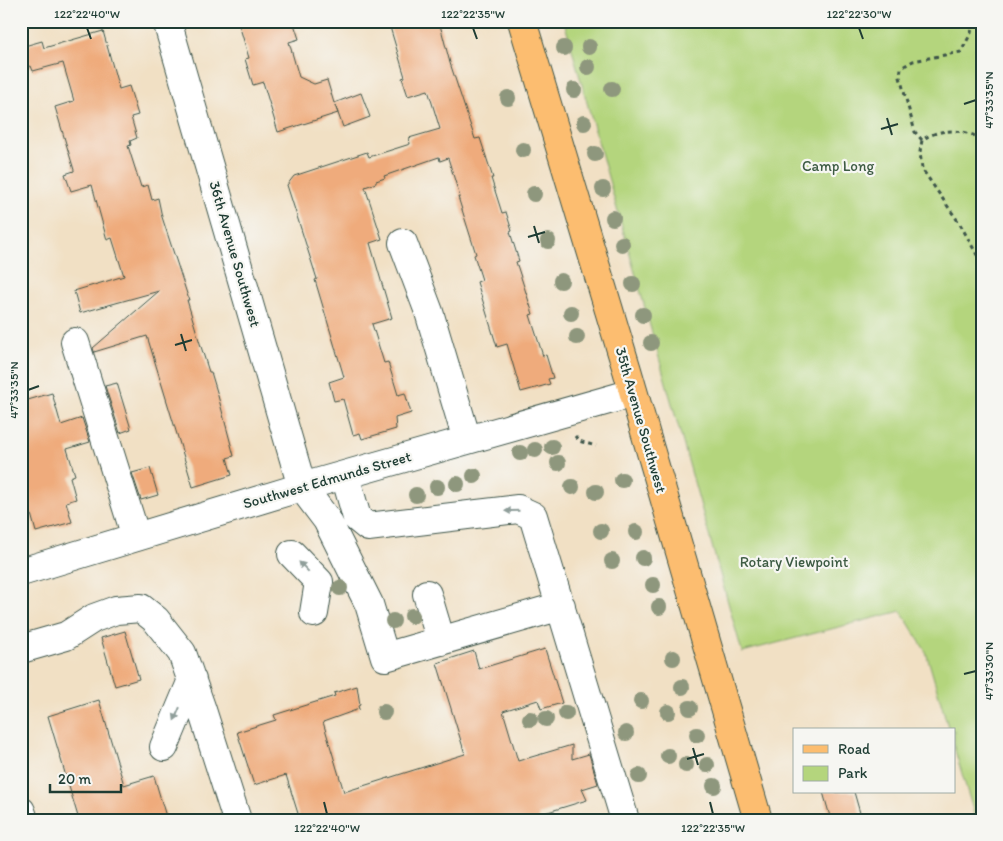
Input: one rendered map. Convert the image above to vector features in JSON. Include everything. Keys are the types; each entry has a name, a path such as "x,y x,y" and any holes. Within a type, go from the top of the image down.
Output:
{"main road":[{"name":"35th Avenue Southwest","path":"522,21 758,820"}],"street":[{"name":"36th Avenue Southwest","path":"167,21 302,487"},
{"path":"403,242 429,312 468,440"},
{"path":"75,342 136,537"},
{"name":"Southwest Edmunds Street","path":"21,572 302,487 633,393"},
{"path":"345,475 357,518 368,527 518,509 533,516 625,820"},
{"path":"302,487 327,520 369,604 385,657 561,606"},
{"path":"292,554 319,582 314,614"},
{"path":"427,594 441,641"},
{"path":"21,649 66,636 94,618 116,610 141,608 156,620 182,654 236,820"},
{"path":"164,747 192,680"},
{"path":"21,811 24,820"}],"path":[{"path":"922,140 918,137 913,126 900,77 901,68 912,61 960,52 971,33 974,21"},
{"path":"922,140 934,133 948,131 969,134 982,140"},
{"path":"922,140 920,152 922,169 960,224 982,264"},
{"path":"573,432 579,441 596,446"}],"green space":[{"name":"Camp Long","path":"564,21 982,21 982,820 976,820 956,754 956,728 948,728 926,652 901,611 742,652"}],"building":[{"path":"238,21 293,21 299,39 289,42 299,77 314,84 327,80 334,103 361,93 370,117 343,127 338,113 278,132 263,82 253,85 245,59 249,58"},
{"path":"391,21 439,21 450,63 475,139 480,138 502,213 506,212 519,261 516,262 533,314 530,315 543,356 546,355 553,378 548,379 550,384 521,392 507,344 497,347 477,282 482,280 458,197 460,197 448,158 440,161 439,157 384,176 385,178 365,187 382,239 370,243 392,318 372,324 384,363 388,362 398,395 405,393 411,413 395,418 396,429 362,439 360,433 353,435 343,399 334,401 329,382 344,377 315,280 317,279 287,185 294,176 367,152 369,157 410,144 409,138 440,129 428,90 408,96 402,78 405,77 390,27 393,26"},
{"path":"103,31 119,89 129,86 138,115 131,117 137,138 130,141 131,145 128,146 141,187 148,185 152,200 158,198 162,217 189,300 187,300 198,337 217,392 234,456 227,458 232,475 193,487 147,336 94,352 93,348 159,291 80,313 74,291 124,276 112,238 107,240 92,185 71,191 65,174 74,170 55,107 74,101 63,63 33,71 31,66 24,67 21,57 21,47 42,41 44,48"},
{"path":"117,383 131,429 120,433 105,386"},
{"path":"52,393 61,425 82,418 90,442 67,449 75,475 70,477 76,499 66,502 72,522 36,532 21,478 21,402"},
{"path":"150,468 158,495 141,500 132,473"},
{"path":"125,631 139,679 115,686 101,638"},
{"path":"545,649 562,703 541,709 538,700 503,711 518,761 572,745 572,759 589,754 598,784 582,789 587,800 538,815 539,820 300,820 286,775 254,785 237,732 276,720 274,715 335,696 334,693 357,686 359,709 323,722 344,792 465,754 437,663 474,651 479,669"},
{"path":"99,700 124,785 154,776 167,820 79,820 48,716"},
{"path":"824,794 855,794 862,820 831,820"}],"park label":[{"name":"Rotary Viewpoint","path":"794,562"}]}
